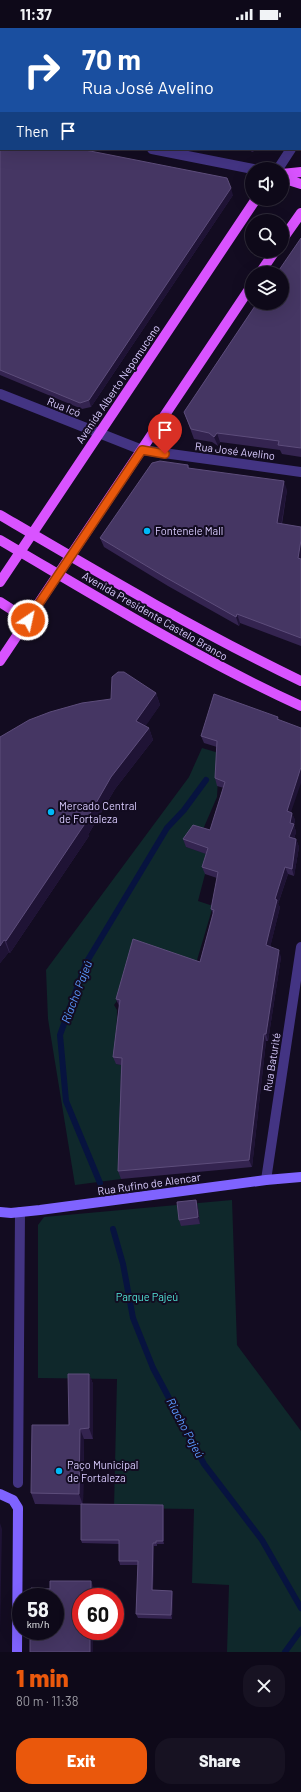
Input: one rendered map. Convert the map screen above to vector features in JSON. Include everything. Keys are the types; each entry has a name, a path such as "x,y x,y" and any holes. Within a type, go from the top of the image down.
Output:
{"main road":[{"path":"289,173 301,172"},
{"path":"289,180 301,184"},
{"name":"Avenida Alberto Nepomuceno","path":"0,582 251,206"},
{"path":"289,230 301,213"},
{"path":"0,661 245,296"},
{"name":"Avenida Presidente Castelo Branco","path":"0,515 149,602 235,649 301,680"},
{"name":"Avenida Presidente Castelo Branco","path":"0,540 182,647 297,705"},
{"path":"0,602 28,620"}],"street":[{"path":"157,150 245,167"},
{"path":"283,162 291,150"},
{"name":"Rua Icó","path":"0,394 98,434 142,450"},
{"name":"Rua José Avelino","path":"142,450 301,472"},
{"name":"Rua Baturité","path":"266,1180 301,947"},
{"name":"Rua Rufino de Alencar","path":"0,1212 20,1212 266,1180 301,1177"},
{"path":"18,1483 20,1212"},
{"path":"0,1494 13,1500 18,1508 17,1652"}],"green space":[{"path":"202,748 219,753 217,797 201,834 186,847 210,855 198,901 213,906 195,967 122,994 114,1005 117,1010 116,1064 124,1065 121,1179 75,1185 48,1019 46,970 189,777"},
{"name":"Parque Pajeú","path":"232,1200 237,1345 301,1431 301,1652 227,1652 229,1585 192,1583 194,1509 114,1508 117,1379 38,1378 38,1225 44,1217"}],"building":[{"path":"0,150 85,150 227,178 231,188 89,400 80,403 0,370"},
{"path":"301,238 301,448 278,445 279,441 217,433 214,437 209,433 191,429 184,412 252,310 289,310 289,266 282,266 287,258 289,258 289,256"},
{"path":"160,461 188,465 188,468 284,481 277,523 301,527 301,540 298,558 301,559 301,638 237,614 236,617 100,538 152,463"},
{"name":"Mercado Central de Fortaleza","path":"118,672 124,672 156,693 136,721 149,728 111,777 84,825 6,941 4,940 0,946 0,737 29,720 50,712 82,703 111,699 112,677"},
{"path":"214,694 278,717 277,719 301,728 301,767 287,811 292,813 290,823 294,824 289,837 296,839 292,869 285,867 275,899 277,900 266,945 279,950 266,1034 264,1034 249,1160 118,1171 122,1058 113,1057 120,1000 116,999 133,939 200,962 214,910 211,909 218,872 202,867 208,848 183,839 193,825 210,830 225,782 215,778 217,741 201,736"},
{"path":"196,1200 198,1217 179,1220 177,1202"},
{"name":"Paço Municipal de Fortaleza","path":"68,1374 89,1374 89,1428 80,1429 79,1494 31,1493 32,1425 69,1425"},
{"path":"81,1504 163,1505 163,1541 156,1541 156,1543 153,1543 152,1590 172,1591 171,1615 136,1614 138,1561 119,1561 119,1540 81,1540"},
{"path":"50,1581 91,1581 91,1588 72,1588 72,1640 90,1640 90,1652 30,1652 30,1640 64,1640 64,1588 50,1588"}],"waterway":[{"name":"Riacho Pajeú","path":"100,1183 66,1101 60,1035 86,963 167,828 184,810 206,780"},
{"name":"Riacho Pajeú","path":"113,1229 123,1264 133,1318 153,1368 204,1464 262,1540 301,1608"},
{"name":"Riacho Pajeú","path":"285,1652 301,1630"}],"place":[{"name":"Fontenele Mall","path":"147,531"},
{"name":"Mercado Central de Fortaleza","path":"51,812"},
{"name":"Paço Municipal de Fortaleza","path":"59,1471"}],"route":[{"path":"28,620 142,450 165,454"}]}
